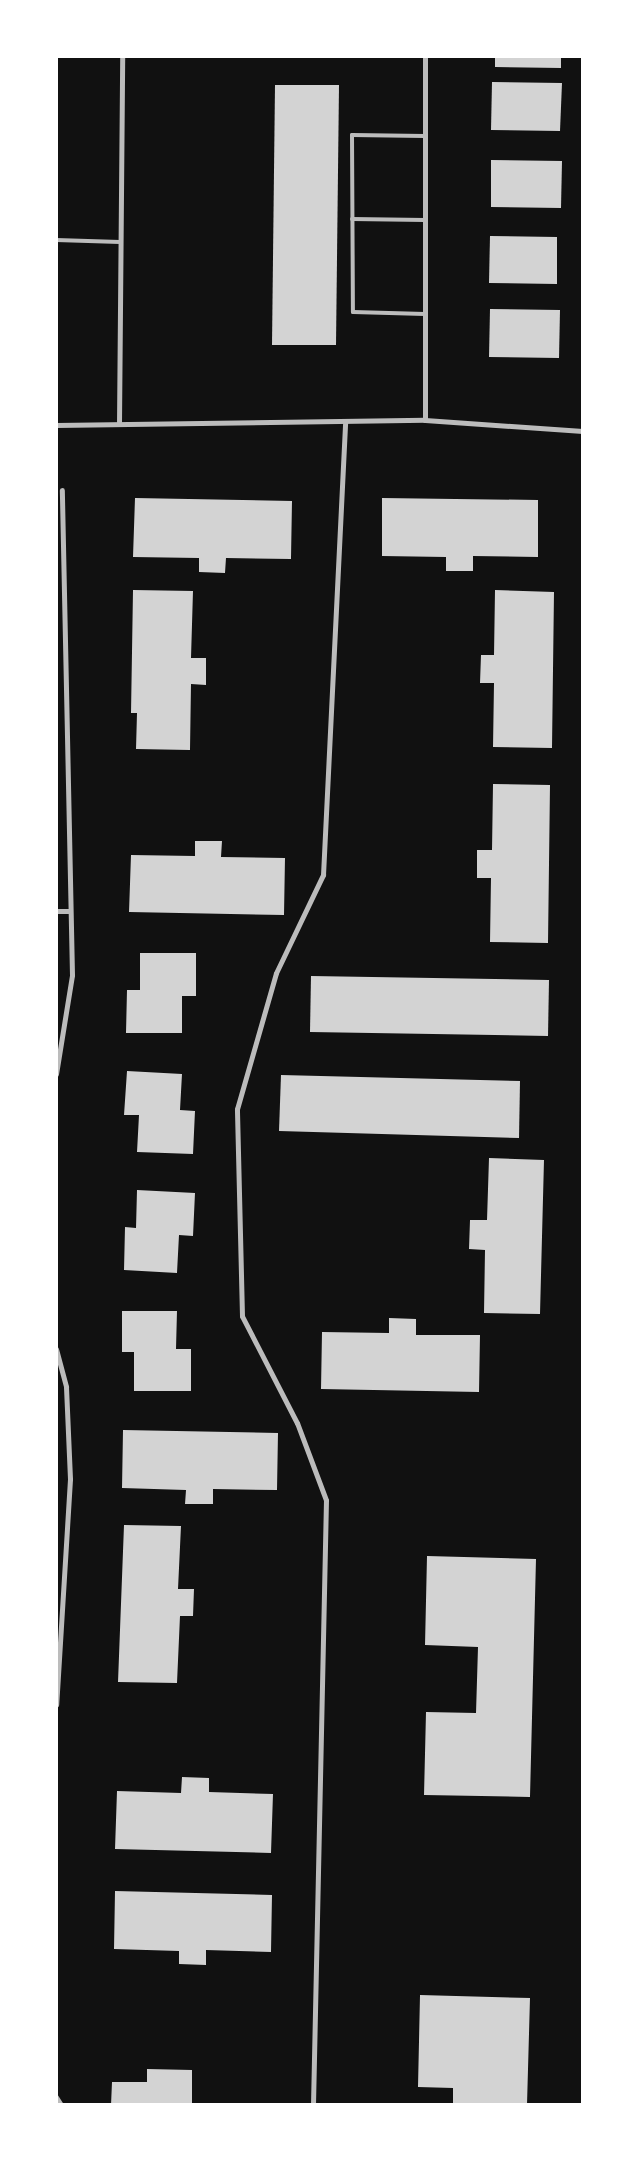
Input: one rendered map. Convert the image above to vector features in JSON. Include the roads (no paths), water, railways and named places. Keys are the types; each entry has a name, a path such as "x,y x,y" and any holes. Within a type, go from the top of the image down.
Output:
{"street":[{"path":"119,424 122,56"},
{"path":"425,56 425,420"},
{"path":"56,425 345,423 425,420 583,431"},
{"path":"313,2105 326,1500 296,1423 242,1316 237,1109 276,973 323,875 345,423"},
{"path":"56,1074 72,975 62,490"},
{"path":"56,911 70,911"},
{"path":"56,1349 66,1387 70,1478 56,1705"},
{"path":"56,2096 61,2105"}],"lane":[{"path":"425,136 352,135 353,312 425,314"},
{"path":"352,220 425,220"},
{"path":"56,240 120,242"}]}
